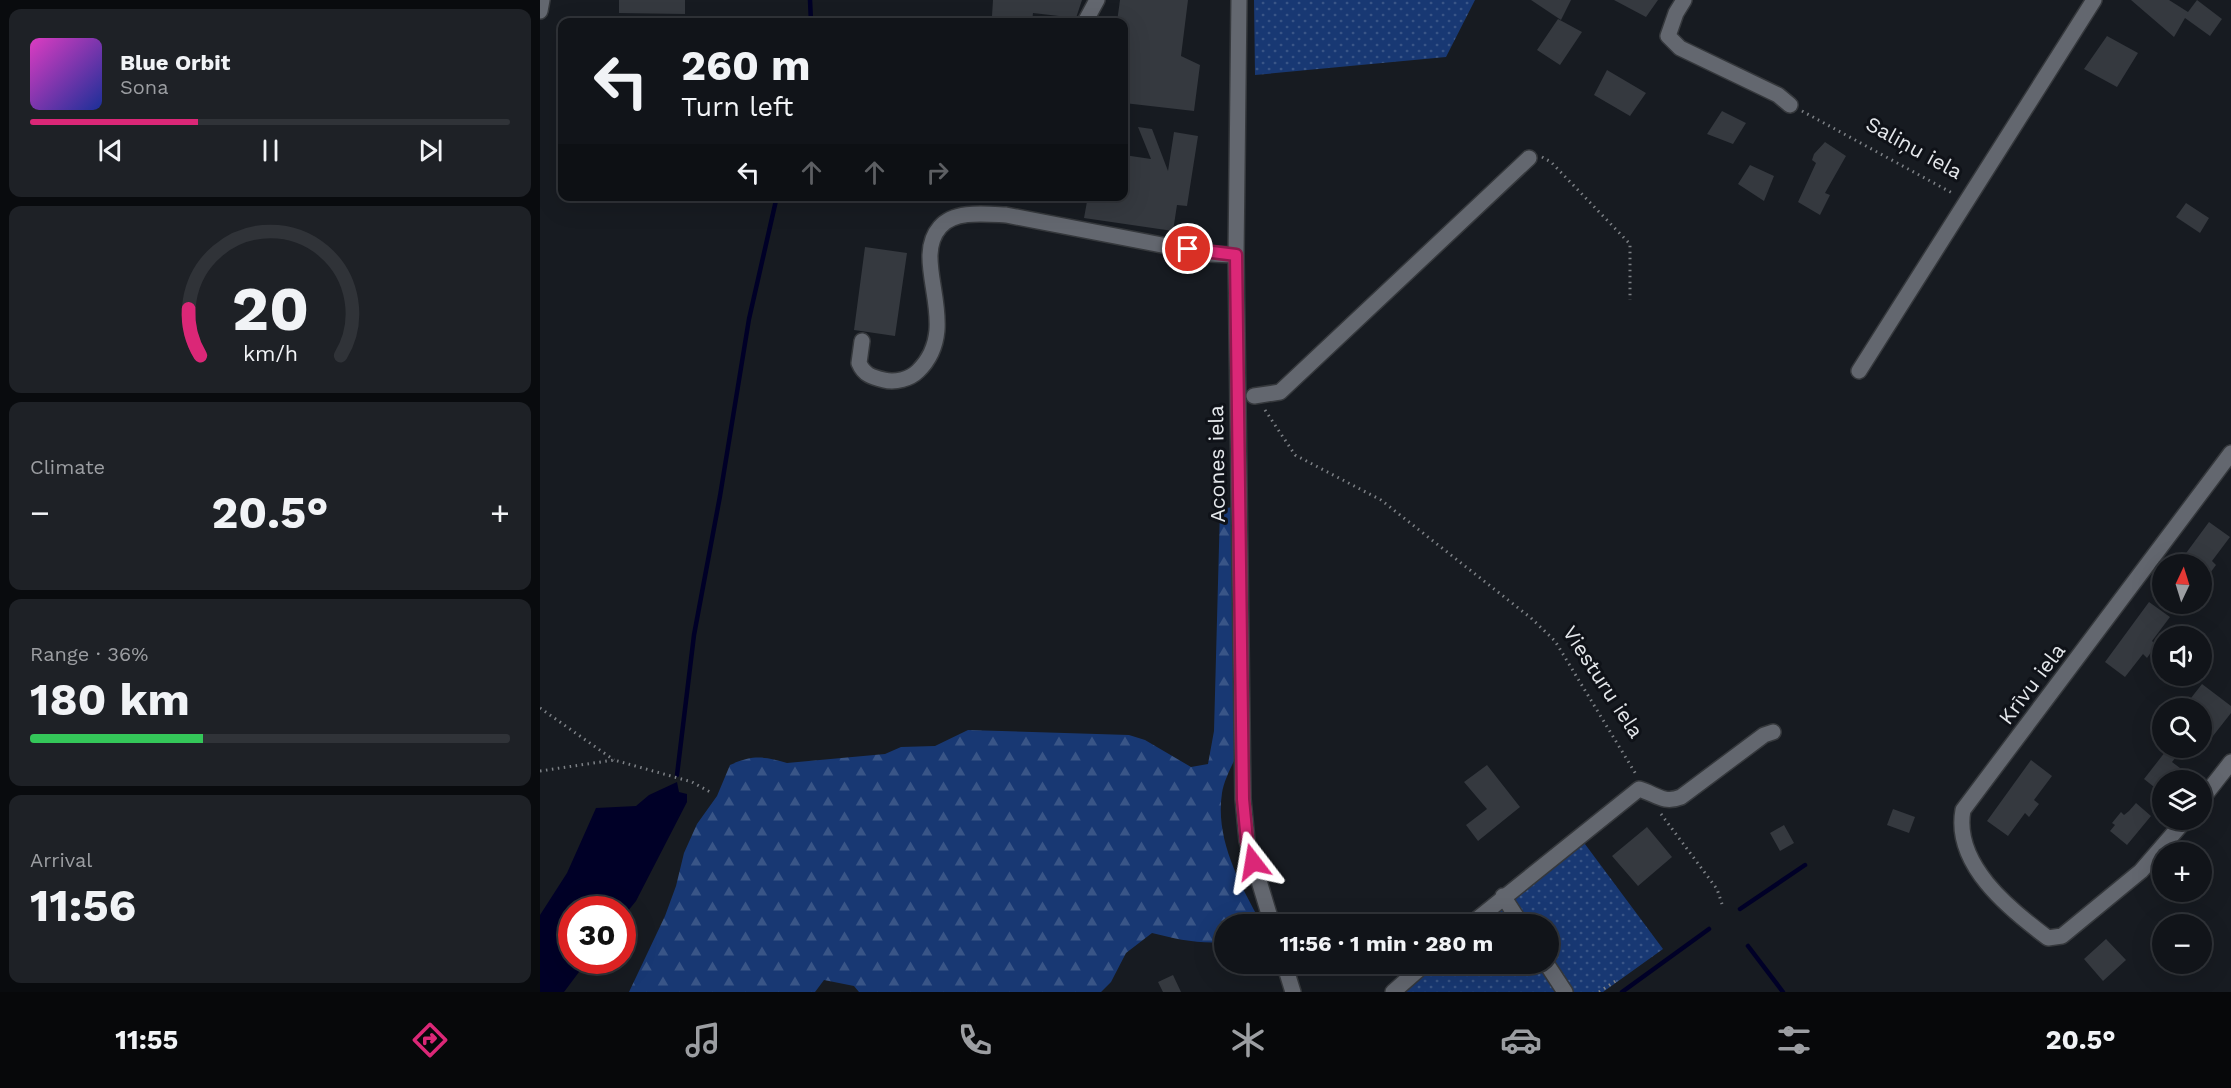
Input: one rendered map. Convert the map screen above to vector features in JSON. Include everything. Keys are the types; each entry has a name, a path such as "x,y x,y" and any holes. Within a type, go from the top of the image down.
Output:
{"street":[{"path":"540,11 542,0"},
{"path":"1087,18 1097,0"},
{"name":"Acones iela","path":"1239,0 1236,255 1230,380 1243,799 1247,841 1269,914"},
{"path":"1684,0 1676,13 1668,36 1680,48 1778,94 1790,105"},
{"name":"Saliņu iela","path":"1968,202 2094,0"},
{"path":"1254,396 1280,392 1529,158"},
{"path":"1859,371 1968,202"},
{"path":"862,341 859,363 866,374 877,378 889,381 910,377 927,361 936,338 938,312 930,257 931,242 941,224 954,218 985,214 1006,215 1209,254 1236,255"},
{"name":"Krīvu iela","path":"2176,830 2141,871 2062,936 2048,938 2003,901 1978,870 1964,843 1960,827 1963,810 2231,453"},
{"path":"1482,914 1503,896 1645,791 1662,800 1671,801 1681,797 1764,735 1773,732"},
{"path":"2212,786 2231,762"},
{"path":"1503,896 1515,914"},
{"path":"1287,974 1293,992"},
{"path":"1393,992 1413,974"},
{"path":"1553,974 1564,992"}],"path":[{"name":"Saliņu iela","path":"1790,105 1968,202"},
{"path":"1529,158 1540,156 1551,162 1630,244 1630,300"},
{"name":"Viesturu iela","path":"1254,396 1295,455 1381,500 1531,618 1555,642 1636,772 1645,791 1717,889 1722,904"},
{"path":"540,708 614,760 692,782 710,792"},
{"path":"540,771 614,760"},
{"path":"1599,992 1617,980"}],"green space":[{"path":"1254,0 1475,0 1446,57 1255,75"},
{"path":"1240,506 1237,754 1223,788 1222,827 1230,860 1256,914 1214,914 1214,942 1187,940 1152,933 1126,953 1111,982 1101,992 859,992 854,986 824,980 815,992 629,992 665,916 676,886 684,853 697,824 717,796 730,765 745,759 771,759 787,763 885,754 901,747 935,746 968,730 1129,735 1145,740 1191,767 1208,764 1214,731 1220,509"},
{"path":"1579,836 1663,949 1603,992 1393,992 1413,974 1559,974 1559,914 1483,914"}],"shaded area":[{"path":"677,782 679,792 687,794 687,802 636,901 636,896 558,896 558,974 578,974 564,992 540,992 540,915 567,873 596,808 636,806 649,795"}],"building":[{"path":"619,0 685,0 685,14 619,13"},
{"path":"993,0 1082,0 1076,18 1033,13 1032,18 992,16"},
{"path":"1120,0 1188,0 1181,56 1200,65 1194,111 1128,103 1128,18 1118,18"},
{"path":"1531,0 1571,0 1561,20"},
{"path":"1614,0 1658,0 1646,17"},
{"path":"2131,0 2169,0 2188,12 2197,0 2222,19 2210,36 2185,18 2174,37"},
{"path":"1558,19 1582,32 1560,65 1537,50"},
{"path":"2107,36 2138,53 2117,87 2084,69"},
{"path":"1607,70 1646,93 1630,116 1594,95"},
{"path":"1722,111 1746,123 1733,144 1707,134"},
{"path":"1138,127 1152,129 1168,171 1174,132 1198,136 1187,206 1177,205 1173,231 1084,218 1087,201 1128,201 1128,156 1151,159"},
{"path":"1825,142 1846,156 1825,193 1830,195 1820,215 1798,202 1816,163 1812,160 1814,154"},
{"path":"1750,165 1774,176 1764,201 1738,184"},
{"path":"2186,203 2209,218 2200,233 2176,217"},
{"path":"865,247 907,253 895,336 854,330"},
{"path":"2209,522 2230,537 2212,561 2212,554 2185,554"},
{"path":"2149,602 2152,604 2152,614 2166,614 2170,617 2163,626 2152,626 2152,651 2147,658 2143,654 2125,677 2105,662"},
{"path":"2200,686 2205,686 2231,706 2231,713 2212,737 2212,698 2191,698"},
{"path":"2160,758 2175,758 2172,762 2183,770 2152,770 2152,785 2144,779"},
{"path":"2031,760 2052,776 2034,800 2039,804 2029,817 2025,813 2008,836 1987,821"},
{"path":"1487,765 1520,807 1478,841 1466,825 1487,809 1464,782"},
{"path":"2136,803 2151,816 2127,845 2110,831 2115,825 2112,823 2121,812 2124,815"},
{"path":"1893,809 1915,817 1909,833 1887,825"},
{"path":"1784,825 1794,843 1780,851 1770,833"},
{"path":"1647,827 1672,857 1638,886 1612,856"},
{"path":"2106,939 2126,960 2103,981 2084,959"},
{"path":"1173,975 1181,992 1163,992 1158,982"}],"waterway":[{"path":"810,0 811,18"},
{"path":"677,775 694,635 749,319 776,201"},
{"path":"1740,909 1805,865"},
{"path":"1622,992 1709,929"},
{"path":"1748,946 1783,992"}],"route":[{"path":"1188,249 1209,254 1236,255 1243,799 1247,841 1253,862"}]}
